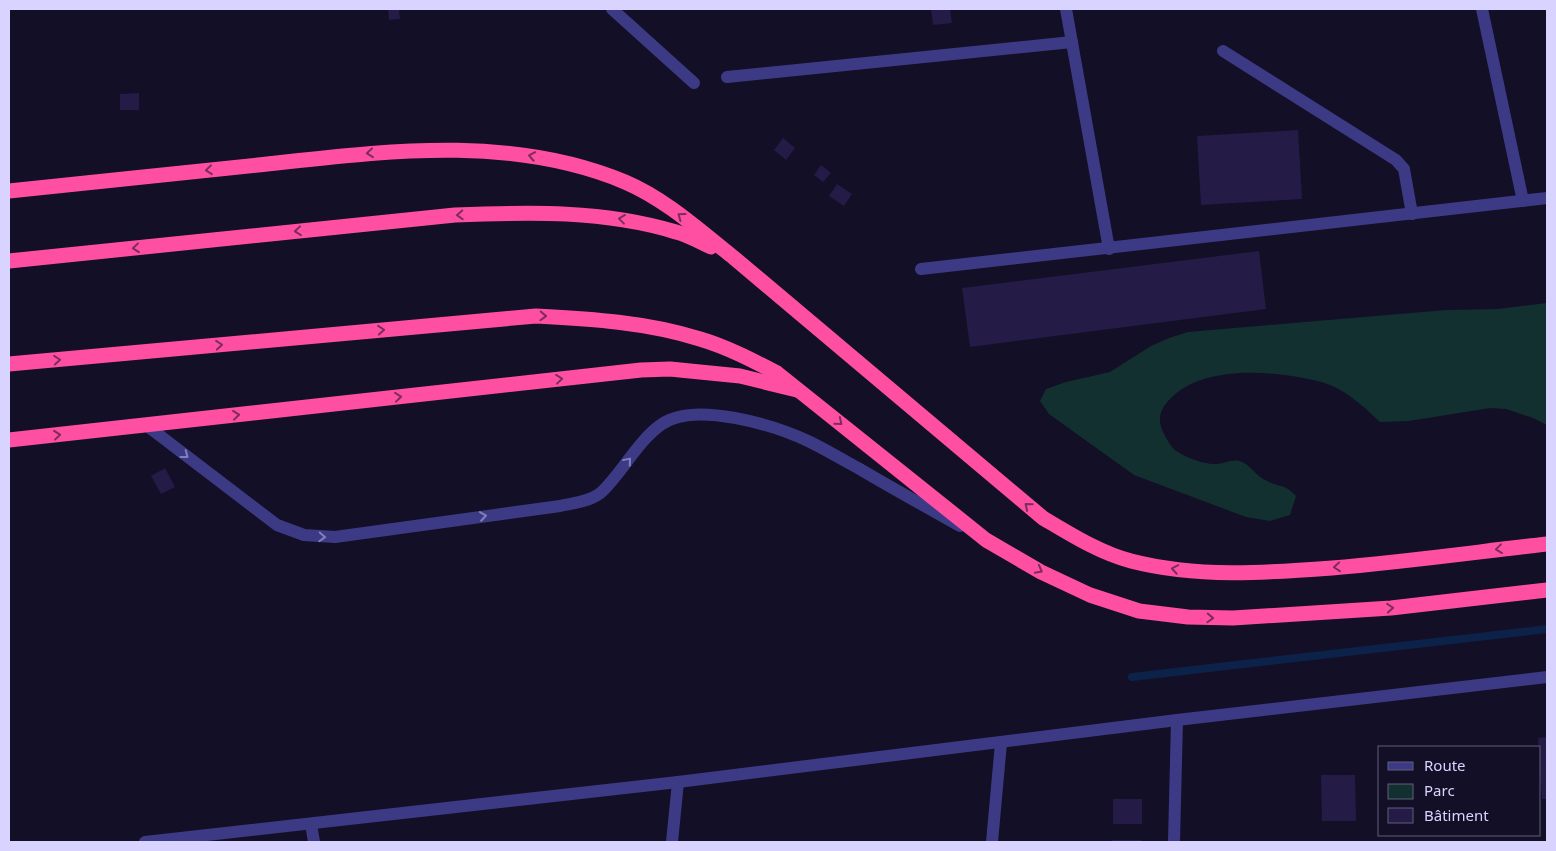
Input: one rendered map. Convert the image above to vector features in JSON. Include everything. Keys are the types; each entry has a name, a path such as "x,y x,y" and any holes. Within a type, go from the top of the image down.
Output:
{"highway":[{"path":"9,191 390,151 466,150 520,154 577,166 624,182 649,194 681,215 1043,518 1083,542 1130,561 1182,570 1233,574 1365,565 1547,544"},
{"path":"9,261 455,215 503,213 578,214 635,221 678,232 733,257"},
{"path":"9,364 536,316 616,322 651,327 699,339 738,353 778,372 986,540 1041,572 1090,594 1139,611 1188,617 1233,618 1391,608 1547,590"},
{"path":"9,440 641,370 670,369 740,376 800,391"}],"street":[{"path":"612,9 694,83"},
{"path":"1066,9 1109,249"},
{"path":"1482,9 1523,201"},
{"path":"727,77 1072,42"},
{"path":"1223,50 1396,160 1404,169 1412,214"},
{"path":"922,269 1547,198"},
{"path":"146,425 277,524 304,535 335,537 566,505 588,500 600,494 654,430 664,422 689,415 726,417 748,421 775,428 809,441 986,540"},
{"path":"145,842 230,838 311,824 678,782 1177,720 1547,677"},
{"path":"1174,842 1177,720"},
{"path":"992,842 1001,743"},
{"path":"672,842 678,782"},
{"path":"311,824 314,842"}],"green space":[{"path":"1547,303 1547,425 1506,409 1490,408 1409,421 1380,422 1353,398 1329,385 1303,378 1264,373 1223,375 1204,379 1187,386 1172,397 1162,410 1160,422 1164,434 1175,450 1209,464 1236,461 1243,463 1263,479 1285,487 1296,496 1290,515 1270,521 1246,517 1134,475 1049,414 1040,401 1046,389 1066,382 1110,372 1151,346 1188,332 1446,310 1498,309"}],"building":[{"path":"388,9 399,9 400,19 389,20"},
{"path":"931,9 950,9 952,23 933,25"},
{"path":"139,93 139,110 120,110 120,94"},
{"path":"1298,130 1302,199 1201,205 1197,136"},
{"path":"783,138 795,148 786,160 774,150"},
{"path":"821,165 831,173 823,182 814,175"},
{"path":"837,184 852,194 844,206 829,196"},
{"path":"1259,251 1266,309 970,347 962,288"},
{"path":"165,468 175,487 161,494 151,476"},
{"path":"1547,737 1547,799 1542,799 1541,746 1539,746 1538,738"},
{"path":"1321,775 1355,775 1356,821 1322,821"},
{"path":"1113,799 1142,799 1142,824 1113,824"},
{"path":"1112,840 1141,840 1141,842 1112,842"}],"waterway":[{"path":"1132,677 1547,629"}]}
